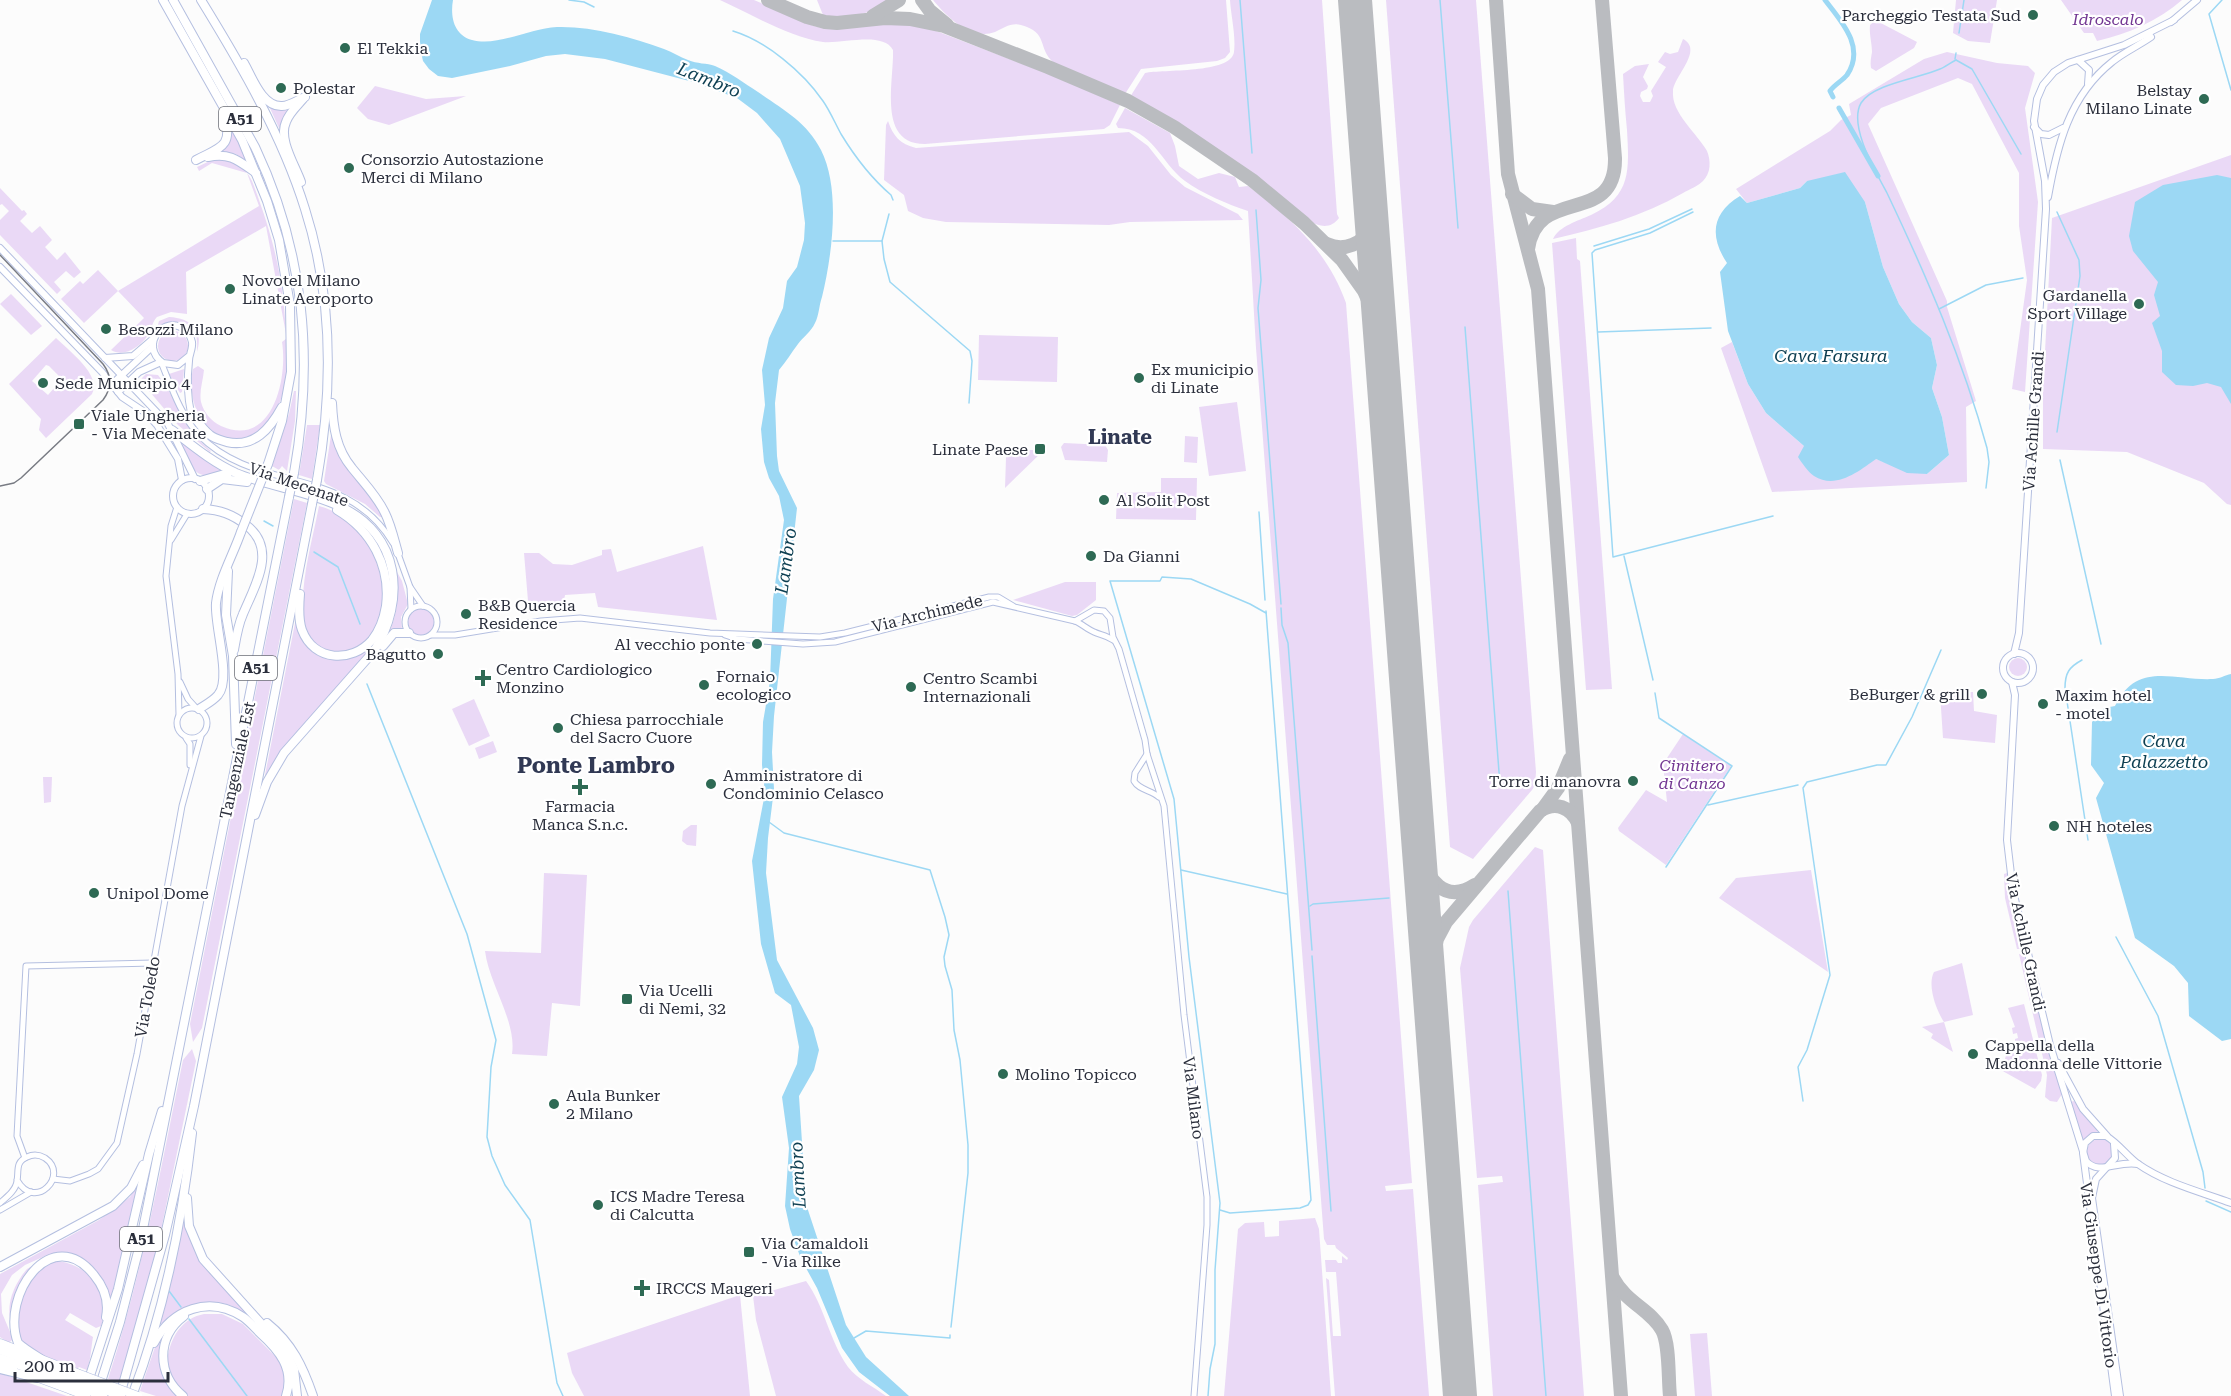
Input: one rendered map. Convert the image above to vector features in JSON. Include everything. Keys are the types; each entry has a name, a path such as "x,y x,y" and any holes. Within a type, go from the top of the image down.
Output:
{"highway":[{"path":"163,0 242,140 276,229 289,294 291,372 286,399 276,441 221,581 216,601 223,673 222,685 217,696 198,709"},
{"name":"Tangenziale Est","path":"96,1396 120,1323 133,1273 158,1157 290,497 303,406 305,358 303,312 291,246 255,147 173,0"},
{"name":"Tangenziale Est","path":"120,1396 165,1235 194,1106 303,555 327,410 328,358 324,297 305,208 269,121 201,0"},
{"path":"219,29 268,101 282,106 305,97 287,119 284,131 285,142 305,195 305,208"},
{"path":"224,106 229,128 228,141 222,147 196,160 216,155 231,156 256,173"},
{"path":"328,358 333,426 337,440 351,467 370,488 385,512 398,553"},
{"path":"192,413 206,431 216,439 242,443 251,441 267,430 286,399"},
{"path":"172,430 212,461 237,473 343,508 368,527 384,549 393,576 394,593 388,626 374,651 284,753 262,794 244,850"},
{"path":"197,480 220,474 237,473"},
{"path":"207,489 222,479 234,479 333,508 352,521 366,535 381,560 387,584 385,611 378,631 367,645 342,656 317,651 306,639 299,618 303,555"},
{"path":"203,509 227,512 239,520 255,536 262,551 261,572 241,620 233,656"},
{"path":"229,565 226,615 233,656 237,756"},
{"path":"333,697 354,680 391,635 397,632 409,633"},
{"path":"84,1396 118,1289 149,1154 172,1079"},
{"path":"132,1396 146,1359 169,1275 188,1168 194,1106"},
{"path":"0,1267 113,1206 131,1188 149,1154"},
{"path":"188,1168 189,1226 203,1259 275,1338 290,1358 297,1381 297,1396"},
{"path":"0,1261 38,1247"},
{"path":"24,1269 30,1263 44,1258 61,1258 76,1262 90,1270 106,1297 107,1311 102,1341"},
{"path":"227,1286 283,1337 300,1363 313,1396"},
{"path":"146,1359 163,1328 171,1319 200,1307 218,1307 244,1318 280,1353 286,1365 289,1381 286,1396"},
{"path":"183,1396 172,1386 166,1375 163,1348 172,1327 187,1314 200,1307"},
{"path":"5,1315 16,1341 74,1382 84,1396"},
{"path":"0,1343 44,1361"},
{"path":"0,1350 103,1396"},
{"path":"0,1358 120,1396"},
{"path":"0,1364 37,1378"},
{"path":"0,1369 138,1396"}],"main road":[{"path":"2174,20 2197,0"},
{"name":"Via Achille Grandi","path":"2046,209 2045,181 2034,126 2034,109 2043,85 2059,68 2124,45 2174,20"},
{"name":"Via Achille Grandi","path":"2083,1154 2050,1045 2013,891 2008,853 2015,695 2012,682 2006,676 2003,666 2007,658 2014,654 2019,633 2046,209 2052,171 2065,126 2086,87 2112,61 2174,20"},
{"path":"2078,60 2089,70 2090,79 2086,87"},
{"path":"2034,126 2041,134 2049,135 2060,131 2065,126"},
{"path":"0,248 172,430 197,480 207,489 208,499 203,509 196,513 188,513 177,507 173,499 173,492 182,480 178,459 163,433 146,413 111,385 102,372 0,267"},
{"name":"Via Mecenate","path":"104,358 130,357 154,338 158,332 167,327 181,328 187,332 192,341 187,392 192,413"},
{"path":"111,385 153,346 154,338"},
{"name":"Via Mecenate","path":"153,346 161,362"},
{"path":"118,392 142,369 161,362 178,365 189,356"},
{"path":"182,480 197,480"},
{"name":"Via Achille Grandi","path":"2015,695 2021,683 2029,679 2033,670 2031,660 2023,654 2019,633"},
{"path":"2014,654 2023,654"},
{"path":"2012,682 2021,683"},
{"name":"Via Achille Grandi","path":"2050,1045 2077,1099 2095,1124 2138,1164"},
{"path":"2109,1165 2116,1153 2111,1140 2101,1135 2091,1137 2084,1145 2083,1154 2086,1161 2093,1167 2101,1168 2126,1162 2138,1164 2169,1180 2231,1203"},
{"name":"Via Giuseppe Di Vittorio","path":"2083,1154 2118,1396"},
{"name":"Via Giuseppe Di Vittorio","path":"2109,1165 2094,1182 2092,1201 2118,1396"}],"street":[{"name":"Via Mecenate","path":"161,362 192,426 216,449 246,466 334,492 354,501 381,526 398,553 410,588 411,609"},
{"name":"Via Mecenate","path":"192,413 200,429 216,449"},
{"path":"177,507 171,526 166,576 178,674 177,727 180,734 186,738 201,736"},
{"path":"170,541 188,513"},
{"name":"Via Mecenate","path":"410,588 423,606"},
{"name":"Via Archimede","path":"431,634 451,635 572,618 767,638 820,637 845,633 989,597 998,597 1013,606 1065,621 1075,621 1089,628"},
{"path":"437,624 431,634 419,638 409,633 405,620 411,609 423,606 433,612 437,624 451,635"},
{"path":"1075,621 1094,610 1102,610 1107,613 1110,620 1107,630 1098,633"},
{"path":"1089,614 1087,620 1089,628 1114,640"},
{"name":"Via Milano","path":"1110,620 1164,810 1184,1016 1207,1197 1207,1225 1194,1396"},
{"path":"178,674 188,699 204,714 207,722 190,773"},
{"path":"178,715 187,709 198,709"},
{"path":"186,738 191,753 190,773"},
{"path":"1147,754 1134,776 1134,782 1143,789 1153,792 1161,801"},
{"path":"1137,770 1146,767 1155,775 1152,786 1143,789"},
{"name":"Via Toledo","path":"53,1179 70,1181 98,1169 117,1143 137,1054 180,816 190,773"},
{"path":"25,1158 17,1136 26,966 153,963"},
{"path":"0,1203 8,1197 17,1180 17,1168 25,1158 36,1155 48,1160 54,1170 53,1179 43,1191 25,1190 17,1180"},
{"path":"0,1210 31,1192"}],"green space":[{"path":"720,0 754,0 814,26 828,29 897,23 931,29 1057,77 1120,105 1110,125 1104,129 925,144 910,141 900,134 894,123 891,109 893,50 888,44 872,40 823,42 810,39 784,30"},
{"path":"817,0 890,0 858,15 831,17 823,15"},
{"path":"933,0 1226,0 1230,52 1225,58 1217,61 1141,69 1125,94 1053,62 1045,51 1039,36 1030,28 1014,24 995,32 977,33 952,20"},
{"path":"1230,0 1322,0 1339,218 1332,224 1321,226 1309,221 1238,163 1180,125 1130,97 1145,73 1209,67 1230,59 1234,52 1234,33"},
{"path":"1386,0 1476,0 1536,772 1535,785 1532,790 1473,859 1450,847"},
{"path":"1956,0 1997,0 1990,43 1968,41 1953,33"},
{"name":"Idroscalo","path":"2061,0 2182,0 2142,26 2097,41 2093,33 2084,33"},
{"path":"1875,20 1917,42 1914,48 1876,71 1871,68 1870,28"},
{"path":"1683,39 1689,44 1689,56 1675,85 1673,99 1680,115 1707,151 1710,167 1706,178 1668,201 1636,215 1553,239 1564,227 1604,207 1621,190 1625,180 1628,157 1623,74 1635,66 1649,64 1643,77 1648,86 1640,96 1643,102 1650,102 1653,96 1651,91 1666,67 1658,62 1665,52 1670,54 1678,52"},
{"path":"1947,52 1997,63 2028,66 2035,73 2025,108 2038,202 2025,392 2012,389 2027,280 2019,226 2019,173 1972,84 1958,78 1881,108 1868,124 1947,301 1976,401 1966,407 1967,482 1772,492 1721,348 1732,342 1748,384 1766,413 1804,446 1876,459 1927,474 1949,455 1942,417 1932,388 1937,365 1931,338 1912,322 1899,304 1883,267 1865,202 1807,181 1800,188 1747,203 1736,189 1830,131 1841,120 1851,115 1849,104 1924,59"},
{"path":"375,86 426,99 466,96 389,125 368,119 357,108"},
{"path":"269,106 289,109 281,128 279,128"},
{"path":"1125,108 1170,133 1179,166 1198,179 1219,173 1235,177 1239,187 1248,186 1279,211 1318,252 1329,268 1346,303 1412,1183 1385,1186 1386,1191 1413,1189 1429,1396 1335,1396 1326,1278 1329,1280 1333,1336 1341,1336 1336,1272 1326,1272 1325,1260 1336,1260 1342,1263 1342,1256 1347,1260 1348,1258 1335,1245 1327,1245 1324,1239 1256,348 1248,211 1192,186 1177,174 1148,140 1130,130 1118,128 1116,124"},
{"path":"888,121 898,139 916,148 1129,132 1148,146 1171,175 1185,187 1238,214 1243,220 1130,222 1109,225 946,222 923,218 908,211 904,195 884,180"},
{"path":"232,129 246,161 236,154 221,151 230,141"},
{"name":"Gardanella Sport Village","path":"2231,155 2231,505 2204,483 2127,452 2043,449 2043,390 2052,218"},
{"path":"216,158 233,162 246,171 252,181 276,256 286,334 266,226 186,272 187,314 171,312 157,317 141,344 121,353 111,350 144,318 118,291 259,206 247,173 212,163 199,171 197,167"},
{"path":"0,188 27,214 20,221 32,233 40,226 52,240 45,247 57,260 65,252 81,272 74,278 66,271 54,282 61,290 57,294 0,235 0,220 9,211 2,204 0,205"},
{"path":"1576,238 1577,259 1580,261 1612,689 1586,690 1552,243"},
{"path":"98,270 118,291 84,323 61,299 80,281 83,284"},
{"path":"11,294 42,326 31,335 0,304"},
{"path":"169,317 184,320 194,327 199,337 197,352 196,335 188,324 172,322 157,328 159,321"},
{"path":"173,331 184,335 188,346 184,357 173,361 162,357 158,346 162,335"},
{"path":"979,335 1058,337 1057,382 978,380"},
{"path":"56,338 83,364 94,387 92,394 46,438 39,430 41,419 9,384","holes":["46,365 62,379 48,395 32,381"]},
{"path":"287,338 283,393 269,422 254,435 239,441 225,439 212,432 202,421 195,405 192,388 193,369 198,366 204,370 201,402 211,419 221,426 239,431 253,428 264,419 279,391 282,374 282,342"},
{"path":"184,369 182,392 180,393 169,374"},
{"path":"146,374 158,375 194,434 210,452 178,425 140,383"},
{"path":"294,391 296,391 295,421 287,471 282,466 279,470 272,466"},
{"path":"1237,402 1246,471 1209,476 1199,407"},
{"path":"307,425 320,425 312,479 299,475"},
{"path":"331,435 339,453 384,517 380,517 365,504 324,481"},
{"path":"1185,436 1198,437 1197,463 1184,462"},
{"path":"180,437 200,456 222,470 203,475 194,470 178,438"},
{"path":"1064,443 1105,445 1108,450 1107,462 1065,460 1061,447"},
{"path":"1044,450 1005,488 1006,458 1010,451"},
{"path":"1161,478 1197,478 1196,520 1116,519 1117,493 1161,492"},
{"path":"294,499 307,503 202,1028 193,1042 190,1024"},
{"path":"319,506 335,512 356,528 367,541 382,572 384,594 378,626 367,642 350,651 331,652 323,649 308,637 303,625 305,574"},
{"path":"333,507 351,516 366,528 382,552 391,581 391,599 387,616 380,632 360,662 298,731 281,752 267,776 265,775 296,618 304,640 312,649 325,657 337,659 352,657 364,650 381,628 385,614 388,586 379,552 373,540 360,525"},
{"path":"703,546 717,620 598,607 595,593 565,595 563,608 529,613 524,553 539,553 553,564 572,565 602,555 602,550 611,549 617,572"},
{"path":"397,572 402,581 408,604 401,617 402,630 388,635 397,604"},
{"path":"1065,582 1096,582 1096,600 1077,615 1072,616 1013,600"},
{"path":"421,609 430,613 434,622 430,631 421,635 412,631 408,622 412,613"},
{"path":"2014,658 2022,658 2027,663 2025,674 2014,676 2009,671 2009,663"},
{"path":"1973,692 1974,711 1997,715 1995,743 1943,738 1940,693"},
{"path":"474,699 490,736 469,746 452,709"},
{"name":"Cimitero di Canzo","path":"1683,734 1731,766 1666,865 1618,828 1646,790 1667,802 1663,764"},
{"path":"493,741 497,752 479,759 475,748"},
{"path":"43,777 52,777 51,802 44,803"},
{"path":"691,825 697,825 696,846 687,845 682,841 683,831"},
{"path":"1535,847 1543,850 1584,1396 1493,1396 1478,1185 1503,1182 1502,1176 1477,1178 1460,968 1469,927 1473,920"},
{"path":"1811,870 1828,972 1719,898 1736,878"},
{"path":"544,873 587,875 580,1006 552,1003 547,1056 512,1054 507,1016 485,951 541,953"},
{"path":"2007,873 2023,946 2020,949 2017,949 2005,898 2004,874"},
{"path":"2019,954 2025,955 2047,1045 2062,1094 2057,1102 2045,1097 2047,1075"},
{"path":"1962,963 1973,1015 1944,1022 1933,997 1932,977 1934,972"},
{"path":"2024,1004 2042,1075 2035,1089 1999,1069 2003,1065 2009,1046 2015,1045 2015,1039 2018,1038 2017,1033 2013,1034 2012,1028 2015,1027 2008,1008"},
{"path":"1944,1022 1953,1052 1931,1038 1933,1034 1922,1027"},
{"path":"192,1049 196,1061 154,1264 120,1383 108,1379 141,1261 183,1060"},
{"path":"2074,1101 2098,1131 2083,1140 2070,1102"},
{"path":"2100,1139 2109,1143 2113,1152 2109,1161 2100,1165 2091,1161 2087,1152 2091,1143"},
{"path":"138,1183 110,1307 107,1288 91,1268 54,1255 45,1256 25,1265 12,1275 1,1294 2,1313 13,1339 9,1343 0,1337 0,1274 99,1220 130,1197"},
{"path":"184,1212 214,1277 252,1320 232,1306 213,1302 195,1304 177,1312 162,1324 160,1322 170,1285"},
{"path":"1315,1218 1319,1229 1331,1396 1224,1396 1238,1229 1245,1223 1264,1222 1265,1237 1279,1236 1279,1221"},
{"path":"58,1261 70,1264 89,1275 101,1292 104,1303 101,1326 96,1328 70,1313 65,1320 93,1337 87,1370 63,1365 35,1353 17,1336 10,1320 12,1296 27,1269"},
{"path":"806,1281 848,1367 886,1396 776,1396 756,1320 753,1296"},
{"path":"740,1295 750,1396 584,1396 572,1373 567,1353"},
{"path":"204,1314 222,1314 243,1324 278,1359 285,1375 283,1396 187,1396 181,1390 167,1368 166,1362 170,1348 184,1323"},
{"path":"163,1331 159,1353 161,1367 165,1380 178,1396 156,1396 140,1391"},
{"path":"1707,1333 1712,1396 1695,1396 1690,1334"},
{"path":"0,1373 67,1396 0,1396"}],"water":[{"name":"Lambro","path":"432,0 453,0 452,13 457,30 472,40 492,41 547,28 584,28 625,37 664,49 691,61 715,66 785,110 801,124 815,140 827,166 833,203 833,223 826,281 815,323 779,370 775,403 779,471 797,508 774,716 772,752 774,789 766,873 777,960 813,1028 819,1050 814,1070 799,1096 806,1204 846,1325 866,1357 909,1396 890,1396 859,1372 842,1348 817,1288 801,1259 790,1229 785,1206 789,1148 782,1097 797,1064 799,1047 791,1005 775,993 761,944 752,861 765,793 762,765 763,722 770,681 773,599 784,520 779,496 769,478 764,462 761,429 765,405 762,370 769,338 783,308 787,281 797,267 804,240 805,223 800,186 780,139 757,113 737,98 693,82 605,59 565,54 546,56 452,78 438,76 423,61 420,48 420,34"},
{"name":"Cava Farsura","path":"1845,172 1865,202 1883,267 1899,304 1912,322 1931,338 1937,365 1932,388 1942,417 1949,455 1927,474 1907,473 1876,459 1855,473 1839,480 1822,480 1814,476 1798,457 1804,446 1766,413 1748,384 1728,331 1720,272 1727,263 1721,253 1716,234 1716,226 1724,210 1740,196 1747,203 1800,188 1807,181"},
{"path":"2217,175 2231,178 2231,404 2221,387 2207,383 2193,386 2176,385 2162,372 2162,351 2152,323 2160,316 2154,295 2158,282 2133,251 2129,236 2135,202 2163,185"},
{"name":"Cava Palazzetto","path":"2231,674 2231,1039 2222,1041 2189,1016 2188,983 2174,966 2135,938 2096,798 2104,783 2091,765 2092,722 2104,708 2115,706 2124,692 2134,683 2145,678 2171,676 2213,679"}],"waterway":[{"path":"569,0 584,2 594,7"},
{"path":"1240,0 1252,153"},
{"path":"1440,0 1458,228"},
{"path":"1825,0 1849,35 1854,54 1847,75 1830,91 1833,97"},
{"path":"1959,33 1964,0"},
{"path":"2222,0 2209,14 2231,90"},
{"path":"733,31 771,50 805,79 826,105 857,159 893,200"},
{"path":"1955,59 1956,53"},
{"path":"1956,60 1940,69 1886,86 1867,96 1861,103 1858,124 1865,149 1902,224 1967,383 1987,448 1989,462 1986,488"},
{"path":"1956,60 1972,69 2021,154"},
{"path":"1839,108 1878,176"},
{"path":"1594,246 1649,229 1692,209"},
{"path":"1256,210 1261,280 1258,308 1281,604"},
{"path":"1693,212 1650,233 1595,250 1592,253 1613,557 1773,516"},
{"path":"2057,212 2079,260 2080,276 2057,432"},
{"path":"833,241 882,241 889,214"},
{"path":"882,241 890,282 970,351 972,361 969,403"},
{"path":"1939,309 1986,285 2023,278"},
{"path":"1465,327 1500,785"},
{"path":"1598,332 1711,328"},
{"path":"2060,460 2101,644"},
{"path":"1259,512 1265,600"},
{"path":"264,521 273,526"},
{"path":"314,552 338,567 360,624"},
{"path":"1624,556 1653,680"},
{"path":"1208,1396 1215,1344 1215,1270 1220,1203 1189,957 1174,799 1110,581 1160,581 1162,577 1191,579 1266,613"},
{"path":"1281,608 1282,625 1288,643 1312,950"},
{"path":"1220,1210 1230,1213 1300,1208 1308,1205 1311,1200 1266,611"},
{"path":"1803,1101 1798,1067 1807,1050 1830,975 1803,788 1807,782 1877,765 1886,765 1912,717 1941,650"},
{"path":"2082,660 2069,671 2065,688 2088,840"},
{"path":"367,684 467,934 496,1040 491,1067 487,1137 492,1156 505,1185 530,1220 557,1383 563,1396"},
{"path":"1655,693 1659,718 1732,766 1666,867"},
{"path":"1708,805 1798,785"},
{"path":"769,822 784,833 930,870 949,935 944,957 952,990 954,1030 960,1060 968,1145 968,1173 951,1327"},
{"path":"1181,870 1287,894"},
{"path":"1508,891 1546,1396"},
{"path":"1310,906 1389,898"},
{"path":"2116,937 2158,1016 2203,1172 2205,1188"},
{"path":"1312,956 1331,1211"},
{"path":"2206,1201 2231,1212"},
{"path":"169,1291 181,1307"},
{"path":"189,1319 247,1396"},
{"path":"854,1338 866,1331 950,1338 950,1335"}],"taxiway":[{"path":"768,0 807,17 825,22 885,18 910,19 944,26 1128,101 1174,127 1252,180 1304,223 1342,260 1364,291 1372,309 1381,350"},
{"path":"873,16 899,0"},
{"path":"922,0 930,11 947,25"},
{"path":"1496,0 1508,174 1538,289 1621,1396"},
{"path":"1528,249 1534,229 1546,217 1603,193 1612,179 1615,158 1602,0"},
{"path":"1512,194 1532,209 1553,212"},
{"path":"1327,244 1346,247 1363,238 1370,226 1371,206"},
{"path":"1542,810 1558,788 1570,759"},
{"path":"1429,977 1437,939 1446,922 1540,811 1551,806 1562,807 1571,813 1578,823"},
{"path":"1420,853 1433,880 1446,891 1464,890 1475,885"},
{"path":"1613,1278 1624,1294 1657,1323 1665,1336 1670,1396"}],"runway":[{"path":"1355,0 1460,1396"}],"tram line":[{"path":"0,255 103,364 110,382 103,400 21,478 14,483 0,486"}],"place":[{"name":"Parcheggio Testata Sud","path":"2033,15"},
{"name":"El Tekkia","path":"345,48"},
{"name":"Polestar","path":"281,88"},
{"name":"Belstay Milano Linate","path":"2204,99"},
{"name":"Consorzio Autostazione Merci di Milano","path":"349,168"},
{"name":"Novotel Milano Linate Aeroporto","path":"230,289"},
{"name":"Gardanella Sport Village","path":"2139,304"},
{"name":"Besozzi Milano","path":"106,329"},
{"name":"Ex municipio di Linate","path":"1139,378"},
{"name":"Sede Municipio 4","path":"43,383"},
{"name":"Viale Ungheria - Via Mecenate","path":"79,424"},
{"name":"Linate Paese","path":"1040,449"},
{"name":"Al Solit Post","path":"1104,500"},
{"name":"Da Gianni","path":"1091,556"},
{"name":"B&B Quercia Residence","path":"466,614"},
{"name":"Al vecchio ponte","path":"757,644"},
{"name":"Bagutto","path":"438,654"},
{"name":"Centro Cardiologico Monzino","path":"483,678"},
{"name":"Fornaio ecologico","path":"704,685"},
{"name":"Centro Scambi Internazionali","path":"911,687"},
{"name":"BeBurger & grill","path":"1982,694"},
{"name":"Maxim hotel - motel","path":"2043,704"},
{"name":"Chiesa parrocchiale del Sacro Cuore","path":"558,728"},
{"name":"Torre di manovra","path":"1633,781"},
{"name":"Amministratore di Condominio Celasco","path":"711,784"},
{"name":"Farmacia Manca S.n.c.","path":"580,787"},
{"name":"NH hoteles","path":"2054,826"},
{"name":"Unipol Dome","path":"94,893"},
{"name":"Via Ucelli di Nemi, 32","path":"627,999"},
{"name":"Cappella della Madonna delle Vittorie","path":"1973,1054"},
{"name":"Molino Topicco","path":"1003,1074"},
{"name":"Aula Bunker 2 Milano","path":"554,1104"},
{"name":"ICS Madre Teresa di Calcutta","path":"598,1205"},
{"name":"Via Camaldoli - Via Rilke","path":"749,1252"},
{"name":"IRCCS Maugeri","path":"642,1288"}],"district":[{"name":"Linate","path":"1120,437"},
{"name":"Ponte Lambro","path":"596,765"}]}
